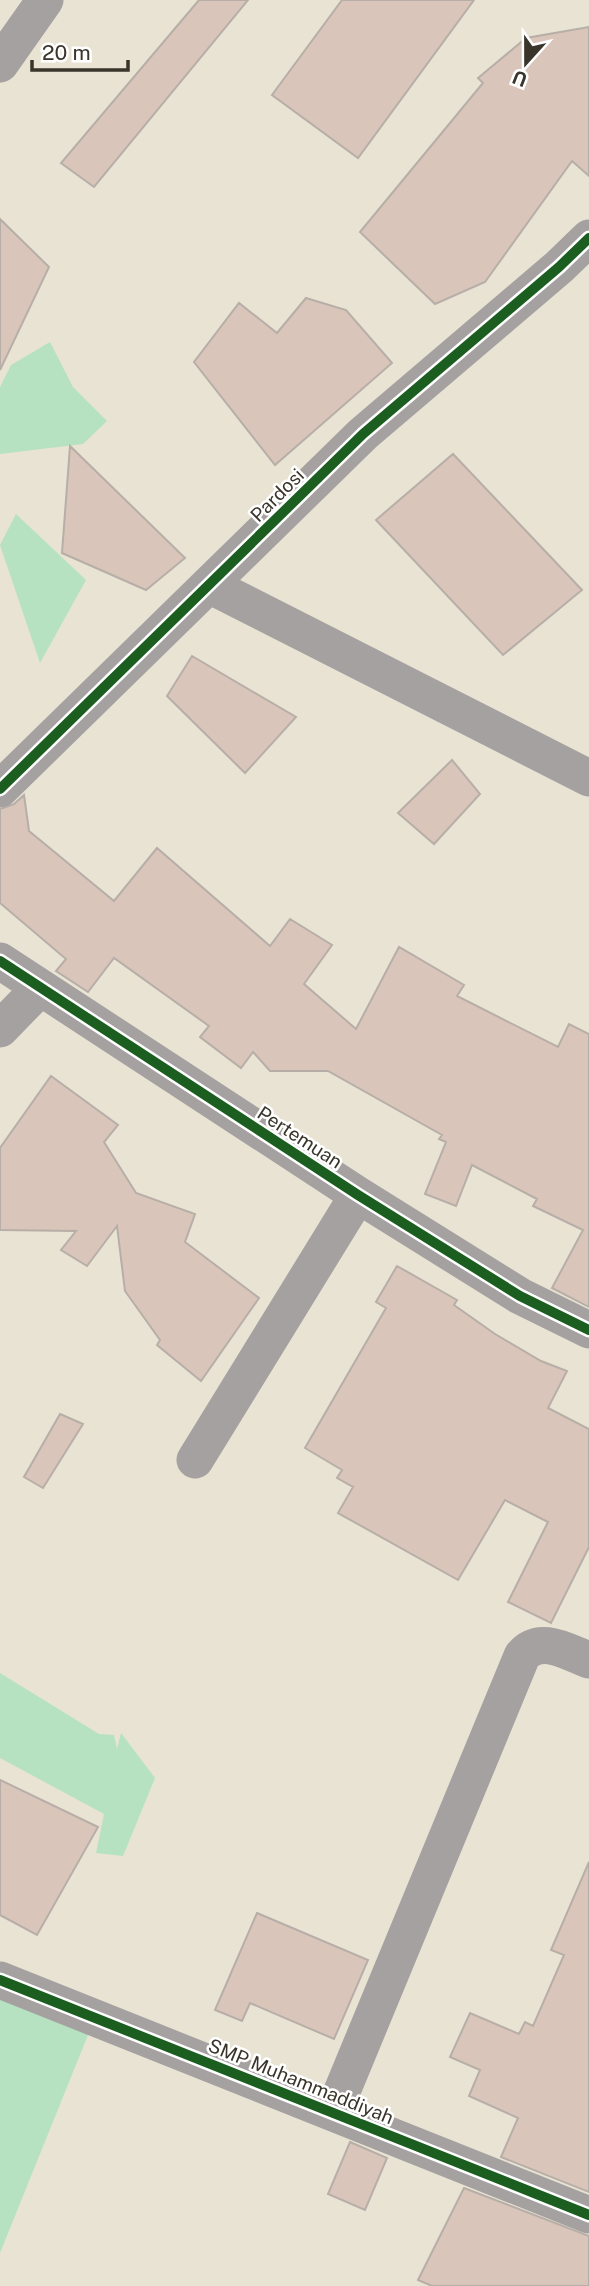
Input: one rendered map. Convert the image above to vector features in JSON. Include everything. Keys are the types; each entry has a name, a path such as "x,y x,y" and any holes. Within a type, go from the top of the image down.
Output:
{"street":[{"path":"0,64 45,0"},
{"name":"Pardosi","path":"0,789 211,586 363,434 559,267 589,238"},
{"path":"211,586 589,778"},
{"name":"Pertemuan","path":"0,961 358,1195 520,1296 589,1330"},
{"path":"0,1029 40,989"},
{"path":"195,1460 358,1195"},
{"path":"333,2113 522,1656 537,1644 589,1660"},
{"name":"SMP Muhammaddiyah","path":"0,1980 589,2215"}],"green space":[{"path":"50,342 73,387 107,421 83,444 0,454 0,387 11,365"},
{"path":"16,514 86,580 40,663 0,545"},
{"path":"0,1673 99,1734 114,1735 117,1749 121,1733 155,1778 123,1856 96,1853 104,1814 0,1758"},
{"path":"0,1994 90,2030 0,2253"}],"building":[{"path":"199,0 248,0 94,187 61,163"},
{"path":"342,0 474,0 358,158 272,95"},
{"path":"589,27 589,176 572,161 485,282 435,304 360,232 483,83 478,78 526,38"},
{"path":"0,219 49,267 0,370"},
{"path":"306,298 346,310 392,363 275,465 194,362 239,303 277,333"},
{"path":"70,446 185,558 146,590 62,553"},
{"path":"453,454 582,590 503,655 376,520"},
{"path":"192,656 296,717 245,773 167,696"},
{"path":"452,760 480,794 434,844 398,813"},
{"path":"24,795 29,831 114,901 157,848 270,946 290,919 332,945 304,984 356,1029 399,947 464,985 457,996 558,1047 569,1024 589,1034 589,1307 552,1288 583,1230 533,1206 537,1199 472,1165 456,1206 425,1194 446,1142 439,1139 442,1135 328,1071 270,1071 253,1052 241,1068 200,1037 209,1026 114,958 88,992 56,971 66,959 0,903 0,809 14,804"},
{"path":"51,1076 118,1125 104,1142 136,1193 195,1214 185,1242 259,1298 201,1381 157,1345 160,1340 125,1291 117,1226 87,1266 61,1250 76,1231 0,1230 0,1148"},
{"path":"397,1266 457,1300 454,1305 495,1334 541,1361 567,1371 548,1408 589,1429 589,1547 551,1623 508,1602 548,1522 505,1500 458,1580 338,1513 353,1487 337,1478 342,1470 305,1448 386,1308 376,1302"},
{"path":"60,1414 83,1424 43,1488 24,1477"},
{"path":"0,1780 98,1827 37,1935 0,1915"},
{"path":"589,1862 589,2192 501,2157 518,2118 469,2096 480,2070 450,2057 470,2013 519,2034 525,2022 533,2026 564,1955 551,1950"},
{"path":"257,1913 368,1960 334,2039 250,2003 242,2021 215,2010"},
{"path":"350,2142 387,2158 365,2210 328,2194"},
{"path":"464,2188 589,2236 589,2286 432,2286 418,2280"}],"cycle path":[{"path":"0,789 363,434 559,267 589,238"},
{"path":"0,961 358,1195 520,1296 589,1330"},
{"path":"0,1980 589,2215"}]}
